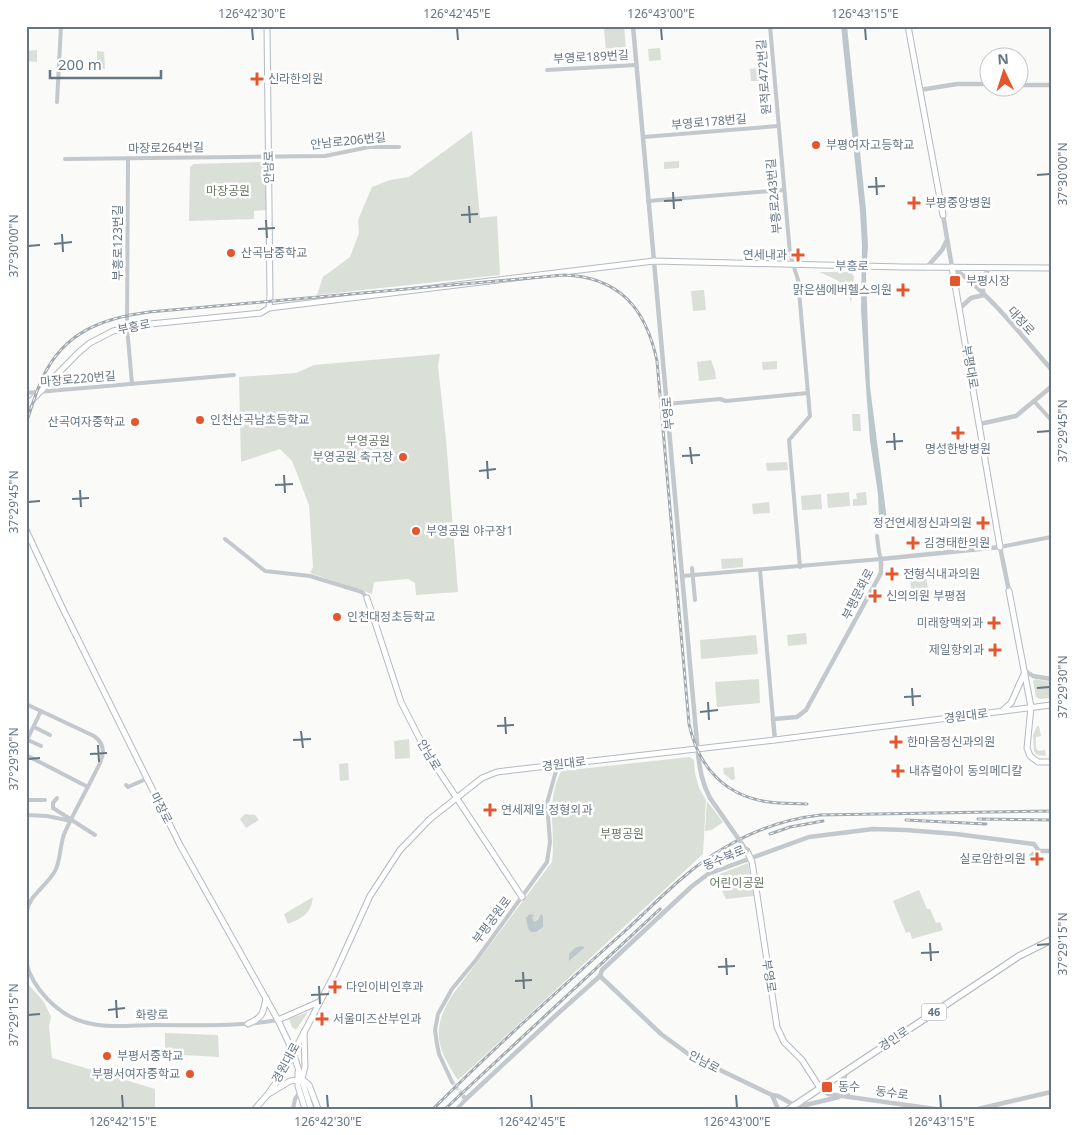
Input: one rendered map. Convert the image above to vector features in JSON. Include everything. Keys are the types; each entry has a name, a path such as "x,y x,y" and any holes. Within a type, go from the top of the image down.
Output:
{"main road":[{"name":"안남로","path":"267,26 269,308"},
{"name":"부평대로","path":"908,26 943,215"},
{"name":"부흥로","path":"26,406 90,343 113,331 140,325 261,313 269,308 654,261 1051,268"},
{"name":"부평대로","path":"952,267 1000,548"},
{"path":"26,413 31,402"},
{"name":"마장로","path":"26,530 146,779 180,845 278,1020 299,1069 300,1084"},
{"name":"부평대로","path":"1009,591 1031,708 1028,724 1028,753 1038,762 1051,762"},
{"name":"안남로","path":"367,598 401,702 427,753 522,896"},
{"path":"1000,712 1011,703 1024,671"},
{"name":"경원대로","path":"255,1109 284,1071 335,973 370,896 400,850 418,829 457,797 491,774 558,764 775,740 1051,705"},
{"name":"부영로","path":"747,851 750,858 777,1027 784,1042 802,1060 820,1088"},
{"name":"경인로","path":"791,1108 1018,956 1051,940"},
{"path":"248,1024 259,1019 262,1015 266,997"},
{"path":"278,1020 319,1002"},
{"path":"304,1031 305,1067 300,1084 305,1109"},
{"path":"268,1094 290,1081 309,1085 318,1109"},
{"path":"300,1084 311,1109"}],"street":[{"path":"57,102 61,26"},
{"name":"부영로","path":"633,26 701,775 704,788 710,798 747,851"},
{"name":"원적로472번길","path":"770,26 778,126"},
{"name":"부영로189번길","path":"547,70 636,65"},
{"path":"920,90 957,84 980,84"},
{"path":"1030,85 1051,85"},
{"name":"부영로178번길","path":"643,137 778,126"},
{"name":"부흥로243번길","path":"778,126 790,254 798,280 810,416 789,440 800,567"},
{"name":"안남로206번길","path":"268,156 325,156 369,146 400,146"},
{"name":"마장로264번길","path":"65,159 268,156"},
{"name":"부흥로123번길","path":"128,158 128,327"},
{"path":"648,201 784,190"},
{"name":"부평대로","path":"943,215 952,267"},
{"path":"927,267 942,250 947,239"},
{"name":"대정로","path":"952,267 964,275 984,295 1051,369"},
{"path":"959,308 971,298 984,295 982,287 984,274 990,267"},
{"name":"마장로220번길","path":"128,327 132,384"},
{"name":"마장로220번길","path":"26,393 234,375"},
{"path":"980,424 1016,416 1051,386"},
{"path":"667,404 808,394"},
{"path":"1034,401 1051,420"},
{"path":"682,576 882,559 879,552 878,536"},
{"name":"부평문화로","path":"773,719 797,717 808,708 881,573 882,559 1000,548 1051,537"},
{"path":"225,539 264,571 310,576 362,592 367,598"},
{"name":"부평대로","path":"1000,548 1009,591"},
{"path":"692,568 694,600"},
{"path":"760,570 775,740"},
{"path":"1024,671 1033,676 1051,679"},
{"path":"26,704 94,736 102,743 103,751 102,758 64,834 53,874 32,898 26,913"},
{"path":"41,711 27,741 41,746"},
{"path":"34,727 50,735"},
{"path":"26,755 88,787"},
{"name":"부평공원로","path":"452,1082 439,1054 436,1036 436,1024 440,1009 452,989 549,858 550,842 547,802 558,764"},
{"path":"126,785 128,786 146,779"},
{"path":"57,798 53,803 53,808 95,835"},
{"path":"26,800 45,800"},
{"path":"26,815 71,820"},
{"name":"동수북로","path":"459,1108 465,1098 600,976 602,970 691,887 708,874 808,838 873,830 906,830 1002,839 1034,844 1039,852"},
{"path":"1032,856 1039,852 1051,851"},
{"name":"화랑로","path":"26,962 28,974 56,1007 71,1017 84,1022 112,1026 248,1024 278,1020"},
{"name":"안남로","path":"600,976 661,1034 691,1056 772,1095 778,1096 791,1108"},
{"path":"791,1108 812,1102 846,1097 843,1088 846,1070"},
{"path":"293,1109 300,1084"},
{"name":"동수로","path":"820,1088 828,1094 935,1109"},
{"path":"978,1109 1051,1092"},
{"path":"772,1095 778,1109"}],"green space":[{"path":"608,26 624,26 627,60 607,62 604,30"},
{"path":"768,45 770,81 751,81 750,69 761,68 759,46"},
{"path":"660,48 661,60 649,61 648,49"},
{"path":"37,50 37,62 26,61 26,51"},
{"path":"97,51 104,52 105,69 97,68"},
{"path":"472,131 480,218 497,216 500,275 317,295 323,277 350,257 359,233 358,220 372,187 390,180 409,177"},
{"path":"679,161 679,168 664,169 664,162"},
{"name":"마장공원","path":"263,162 266,164 267,210 254,211 254,219 189,221 190,167 194,164"},
{"path":"819,272 851,272 854,277 851,303 844,286"},
{"path":"704,290 706,310 693,311 691,291"},
{"name":"부영공원","path":"440,354 438,366 446,439 458,592 416,595 415,583 408,579 374,582 372,594 310,573 313,567 309,505 292,461 280,449 241,462 239,377 296,373 314,365"},
{"path":"711,360 716,379 699,381 697,362"},
{"path":"777,361 777,369 763,370 762,362"},
{"path":"852,414 860,414 861,431 853,431"},
{"path":"787,462 788,470 767,471 766,463"},
{"path":"849,492 850,506 828,508 827,494"},
{"path":"866,492 867,505 853,506 853,499 857,499 856,493"},
{"path":"821,494 822,509 802,510 801,496"},
{"path":"769,502 770,513 753,514 752,504"},
{"path":"743,558 743,567 722,569 721,559"},
{"path":"926,576 929,594 912,597 910,577"},
{"path":"806,633 807,644 788,646 787,635"},
{"path":"756,635 758,654 701,659 700,640"},
{"path":"759,679 760,703 717,707 715,682"},
{"path":"1035,679 1051,682 1051,698 1040,699 1036,697 1033,681"},
{"path":"1037,726 1039,726 1041,736 1036,737 1036,748 1038,751 1045,750 1046,756 1038,755 1034,752 1033,735"},
{"path":"409,739 410,758 395,759 394,741"},
{"name":"부평공원","path":"690,757 694,760 699,788 706,800 703,854 458,1080 441,1049 439,1030 441,1020 451,997 552,862 553,795 561,771"},
{"path":"348,763 349,780 340,781 339,764"},
{"path":"734,767 735,779 732,780 724,774 723,768"},
{"path":"707,801 723,822 712,830 705,831"},
{"path":"245,814 255,815 259,820 246,828 240,819"},
{"name":"어린이공원","path":"748,863 754,896 726,899 715,876"},
{"path":"919,890 927,909 930,909 936,923 940,922 943,930 912,939 910,932 906,933 893,901"},
{"path":"313,897 310,908 305,915 288,924 284,914"},
{"path":"26,982 44,1002 51,1017 49,1026 52,1058 155,1089 155,1109 26,1109"},
{"path":"308,1012 296,1030 292,1027 289,1019"},
{"path":"165,1033 218,1035 219,1057 165,1054"}],"shaded area":[{"path":"841,26 847,26 866,210 870,387 887,520 879,520 878,494 870,441 861,310 862,246 860,211"},
{"path":"530,914 534,915 532,918 534,922 538,920 541,914 543,916 543,927 536,932 531,932 528,928 526,918"},
{"path":"581,946 584,948 569,961 569,954 575,948"}],"tunnel":[{"path":"452,1082 464,1097"}],"railway":[{"path":"26,424 43,377 62,349 87,330 116,318 149,312 564,275 584,277 601,282 615,289 638,311 646,326 657,361 689,724 693,739 706,766 726,786 753,799 778,803 807,804"},
{"path":"433,1109 552,996 685,876 710,856 747,836 783,822 820,815 1051,811"},
{"path":"978,819 1051,820"},
{"path":"906,820 986,824"},
{"path":"770,834 790,827 823,821"},
{"path":"445,1109 660,909"}],"place":[{"name":"신라한의원","path":"257,79"},
{"name":"부평여자고등학교","path":"816,145"},
{"name":"부평중앙병원","path":"914,203"},
{"name":"산곡남중학교","path":"231,253"},
{"name":"연세내과","path":"798,255"},
{"name":"부평시장","path":"955,281"},
{"name":"맑은샘에버헬스의원","path":"903,290"},
{"name":"인천산곡남초등학교","path":"200,420"},
{"name":"산곡여자중학교","path":"135,422"},
{"name":"명성한방병원","path":"958,433"},
{"name":"부영공원 축구장","path":"403,457"},
{"name":"정건연세정신과의원","path":"983,523"},
{"name":"부영공원 야구장1","path":"416,531"},
{"name":"김경태한의원","path":"913,543"},
{"name":"전형식내과의원","path":"892,574"},
{"name":"신의의원 부평점","path":"875,596"},
{"name":"인천대정초등학교","path":"337,617"},
{"name":"미래항맥외과","path":"994,623"},
{"name":"제일항외과","path":"995,650"},
{"name":"한마음정신과의원","path":"896,742"},
{"name":"내츄럴아이 동의메디칼","path":"898,771"},
{"name":"연세제일 정형외과","path":"490,810"},
{"name":"실로암한의원","path":"1037,859"},
{"name":"다인이비인후과","path":"335,987"},
{"name":"서울미즈산부인과","path":"322,1019"},
{"name":"부평서중학교","path":"107,1056"},
{"name":"부평서여자중학교","path":"190,1074"},
{"name":"동수","path":"827,1087"}]}
